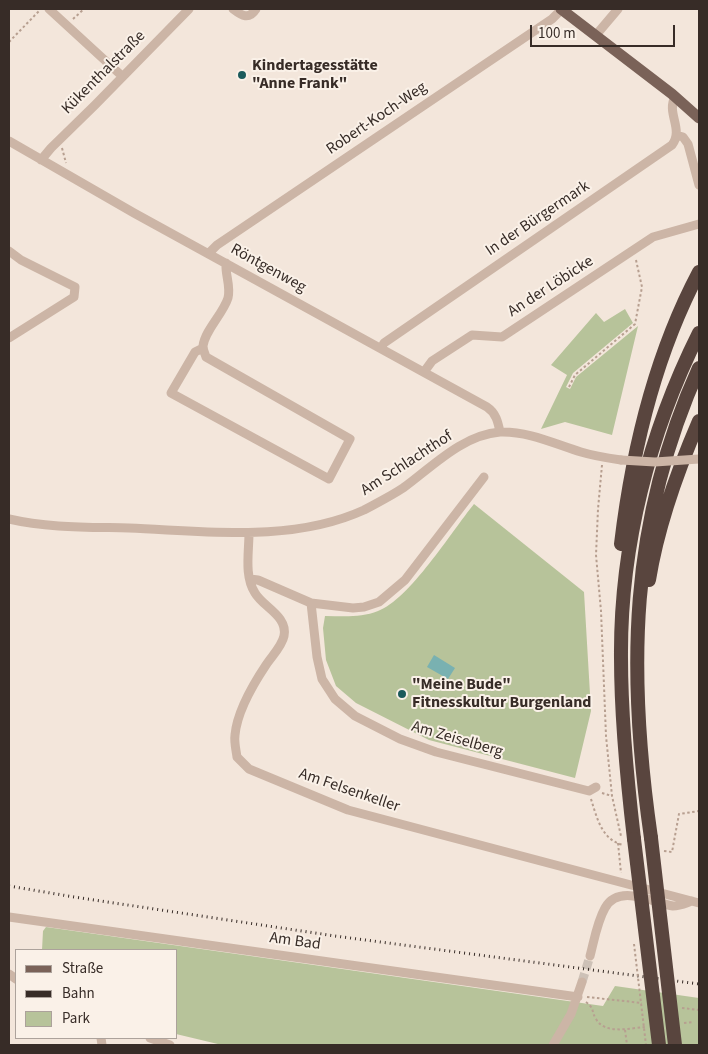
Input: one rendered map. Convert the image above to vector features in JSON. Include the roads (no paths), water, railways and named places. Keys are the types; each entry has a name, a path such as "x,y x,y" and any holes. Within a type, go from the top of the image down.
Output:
{"highway":[{"path":"623,604 617,581 626,509 637,451 654,384 667,346 699,272"},
{"path":"659,1045 628,840 621,657 623,604 633,530 652,452 671,395 699,333"},
{"path":"675,1045 643,783 637,709 637,623 643,563 656,495 668,449 699,368"},
{"path":"637,623 646,604 655,548 668,500 699,421"}],"main road":[{"path":"561,9 699,118"}],"street":[{"path":"49,9 122,76"},
{"name":"Kükenthalstraße","path":"41,160 190,9"},
{"path":"233,9 244,16 251,15 256,9"},
{"name":"Robert-Koch-Weg","path":"208,253 225,239 552,19 561,9"},
{"path":"596,36 618,9"},
{"path":"675,98 672,106 677,130 676,135 683,137 688,144 699,185"},
{"name":"In der Bürgermark","path":"381,348 392,337 672,145 676,140 676,135"},
{"name":"Röntgenweg","path":"9,142 490,409 498,421 500,432"},
{"name":"An der Löbicke","path":"424,372 432,361 472,335 502,337 653,237 699,224"},
{"path":"9,251 21,260 75,287 74,297 9,338"},
{"path":"203,348 195,352 171,393 329,480 350,439 206,358 203,348 206,338 225,306 228,296 229,286 225,273 226,263"},
{"name":"Am Schlachthof","path":"9,519 67,526 249,532 300,529 349,516 376,503 402,489 444,456 469,441 500,432 545,439 597,456 621,460 655,462 699,459"},
{"path":"250,579 264,582 311,603 353,608 379,602 405,580 484,477"},
{"name":"Am Felsenkeller","path":"249,532 250,579 256,595 275,613 282,623 284,634 242,709 235,734 237,757 249,769 348,810 696,902"},
{"name":"Am Zeiselberg","path":"311,603 317,658 322,679 335,699 355,716 400,740 436,752 592,789"},
{"path":"590,956 602,913 612,900 623,896 635,896 674,906 696,902"},
{"name":"Am Bad","path":"9,917 578,997"},
{"path":"553,1045 571,1014 582,982"},
{"path":"153,1039 170,1045"}],"water":[{"path":"434,655 455,668 448,679 427,667"}],"tunnel":[{"path":"582,982 590,956"}],"railway":[{"path":"9,886 335,936 699,984"}],"place":[{"name":"Kindertagesstätte \"Anne Frank\"","path":"242,75"},
{"name":"\"Meine Bude\" Fitnesskultur Burgenland","path":"402,694"}]}
